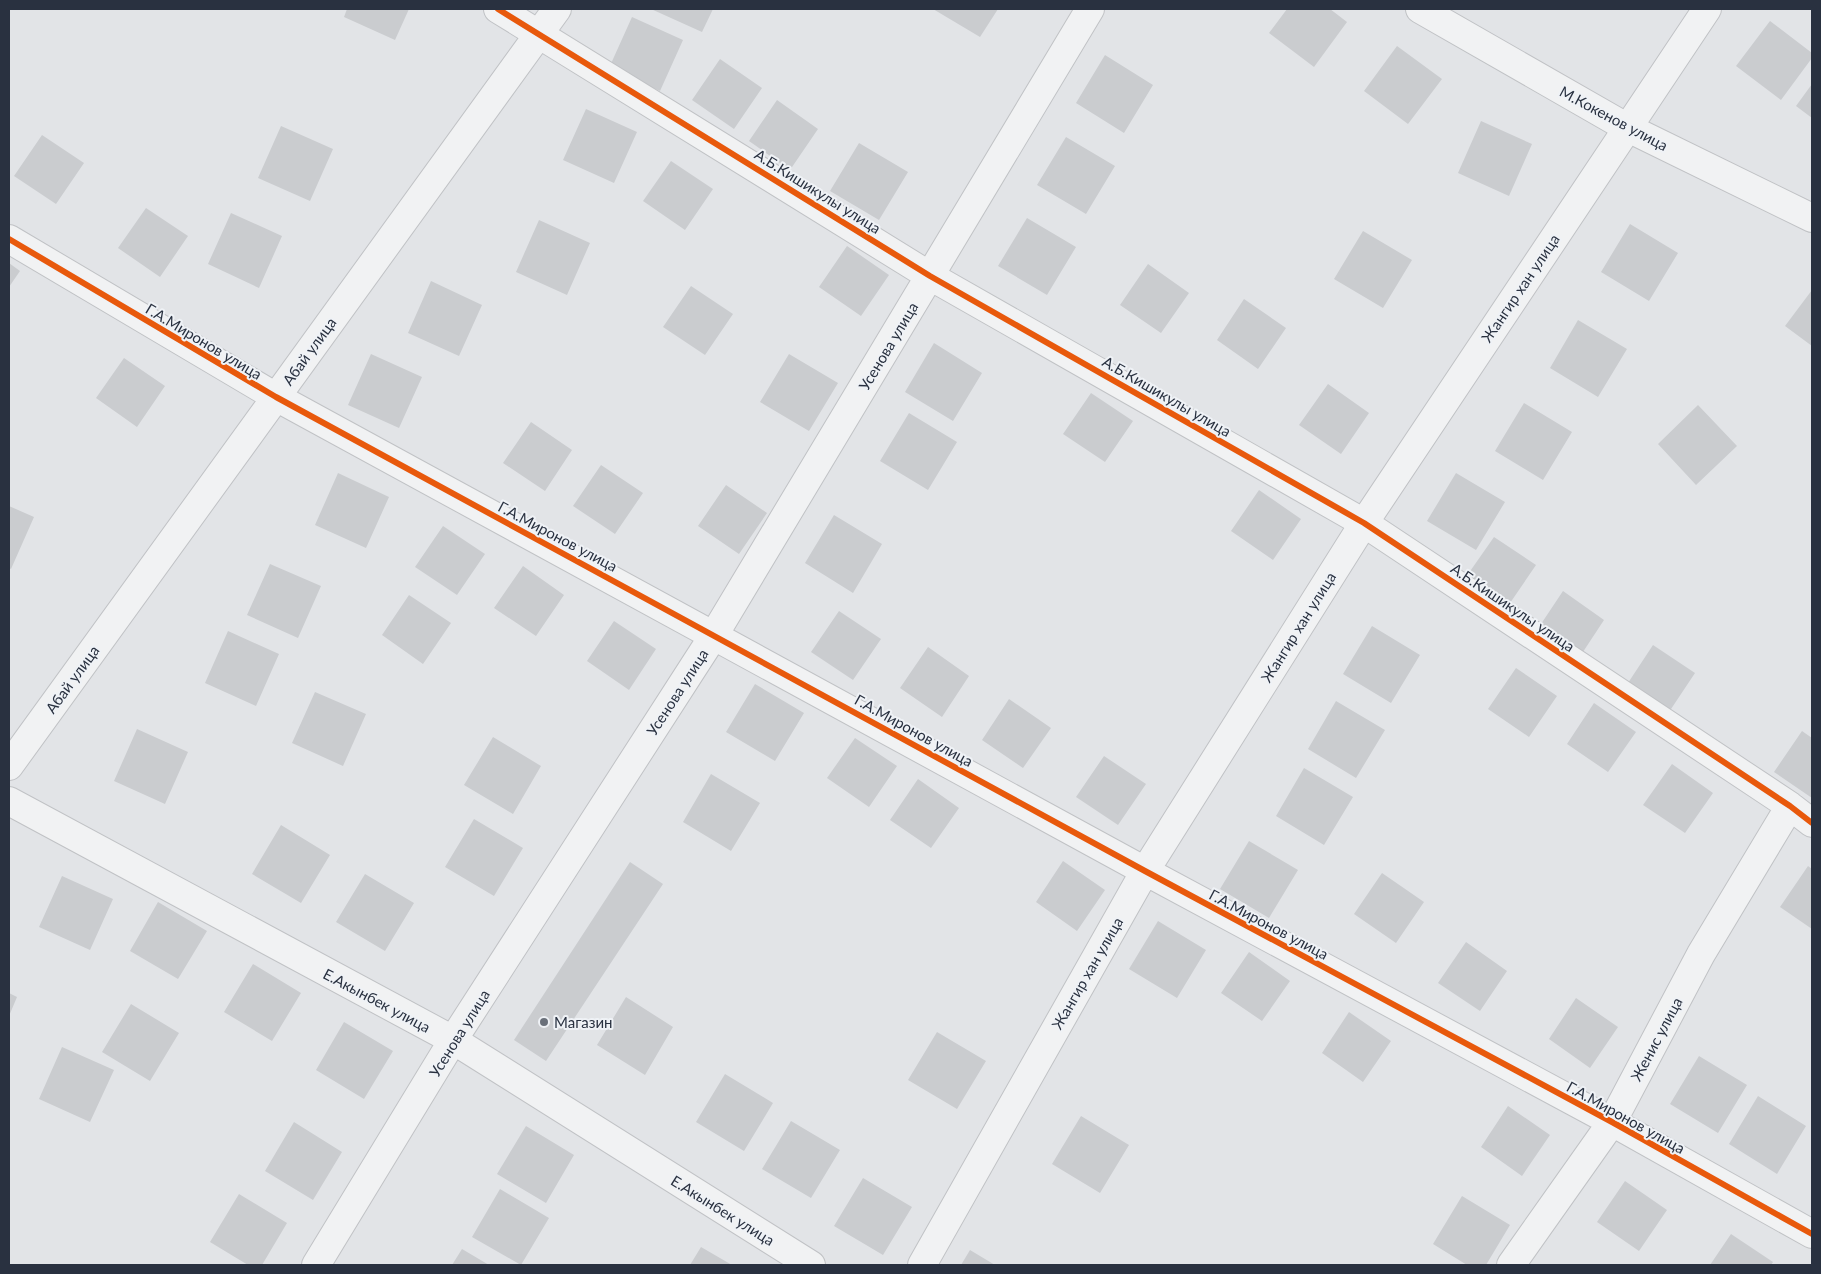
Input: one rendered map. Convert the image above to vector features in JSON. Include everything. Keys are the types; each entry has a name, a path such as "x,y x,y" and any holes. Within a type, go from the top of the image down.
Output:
{"street":[{"name":"А.Б.Кишикулы улица","path":"498,9 540,33 930,276 1364,523 1790,806 1812,823"},
{"name":"Абай улица","path":"9,766 557,9"},
{"name":"Усенова улица","path":"316,1265 453,1040 714,635 1090,9"},
{"name":"М.Кокенов улица","path":"1420,9 1626,127 1812,218"},
{"name":"Жангир хан улица","path":"922,1265 1145,871 1364,523 1626,127 1707,9"},
{"name":"Г.А.Миронов улица","path":"9,239 276,397 1145,871 1612,1122 1812,1234"},
{"name":"Е.Акынбек улица","path":"9,801 453,1040 811,1265"},
{"name":"Женис улица","path":"1511,1265 1612,1122 1701,954 1790,806"}],"building":[{"path":"347,9 409,9 395,40 344,17"},
{"path":"651,9 713,9 702,32"},
{"path":"933,9 998,9 980,37"},
{"path":"1287,9 1330,9 1347,22 1314,67 1269,33"},
{"path":"632,17 683,40 660,91 609,68"},
{"path":"1770,21 1812,53 1812,58 1781,100 1736,66"},
{"path":"1397,46 1442,79 1408,124 1364,91"},
{"path":"1105,55 1153,85 1124,133 1076,103"},
{"path":"720,59 762,88 734,129 692,100"},
{"path":"1812,84 1812,118 1796,106"},
{"path":"777,100 818,129 790,170 749,141"},
{"path":"586,109 637,132 614,183 563,160"},
{"path":"1481,121 1532,144 1509,196 1458,173"},
{"path":"281,126 333,149 310,201 258,178"},
{"path":"42,135 84,163 56,204 14,176"},
{"path":"1066,137 1115,166 1086,214 1037,185"},
{"path":"859,143 908,172 879,220 830,191"},
{"path":"671,161 713,189 685,230 643,201"},
{"path":"146,208 188,236 160,277 118,248"},
{"path":"231,213 282,236 259,288 208,264"},
{"path":"1027,218 1076,247 1047,295 998,266"},
{"path":"539,220 590,243 567,295 516,272"},
{"path":"1630,224 1678,253 1649,301 1601,272"},
{"path":"1363,231 1412,260 1383,308 1334,279"},
{"path":"847,246 889,275 861,316 819,287"},
{"path":"9,263 20,271 9,287"},
{"path":"1148,264 1189,293 1161,333 1120,305"},
{"path":"431,281 482,305 459,356 408,333"},
{"path":"691,286 733,314 705,355 663,327"},
{"path":"1812,290 1812,346 1785,326"},
{"path":"1244,299 1286,328 1258,369 1217,340"},
{"path":"1578,320 1627,349 1598,397 1550,368"},
{"path":"934,343 982,373 953,421 905,392"},
{"path":"371,354 422,377 399,428 348,405"},
{"path":"789,354 838,383 809,431 760,402"},
{"path":"124,358 165,386 137,427 96,398"},
{"path":"1328,384 1369,413 1341,454 1299,425"},
{"path":"1091,393 1133,421 1105,462 1063,434"},
{"path":"1524,403 1572,432 1543,480 1495,451"},
{"path":"1698,405 1737,446 1696,485 1658,444"},
{"path":"909,413 957,442 928,490 880,461"},
{"path":"531,422 572,450 545,491 503,463"},
{"path":"601,465 643,493 615,534 573,506"},
{"path":"338,473 389,497 366,548 315,525"},
{"path":"1456,473 1505,502 1476,550 1427,521"},
{"path":"726,485 767,513 739,554 698,526"},
{"path":"1259,490 1301,519 1273,560 1231,531"},
{"path":"9,506 34,517 11,569 9,568"},
{"path":"834,515 882,544 853,593 805,563"},
{"path":"443,526 485,554 457,595 415,567"},
{"path":"1494,537 1536,565 1508,606 1466,577"},
{"path":"270,564 321,586 298,638 247,615"},
{"path":"523,566 564,595 536,636 494,608"},
{"path":"1563,591 1604,620 1577,661 1535,633"},
{"path":"409,595 451,623 423,664 382,635"},
{"path":"839,611 881,639 853,680 811,652"},
{"path":"614,621 656,649 629,690 587,661"},
{"path":"1372,626 1420,655 1391,703 1343,674"},
{"path":"228,631 279,654 256,706 205,683"},
{"path":"1653,645 1695,673 1667,715 1626,686"},
{"path":"928,647 969,676 942,717 900,688"},
{"path":"1516,668 1557,696 1529,737 1488,709"},
{"path":"755,684 804,713 775,761 726,732"},
{"path":"315,692 366,714 343,766 292,743"},
{"path":"1009,699 1051,728 1023,768 982,740"},
{"path":"1336,701 1385,730 1356,778 1308,749"},
{"path":"1594,703 1636,732 1608,772 1567,744"},
{"path":"137,729 188,752 165,804 114,781"},
{"path":"1802,731 1812,738 1812,798 1774,772"},
{"path":"493,737 541,766 513,814 464,785"},
{"path":"855,738 897,766 869,807 827,778"},
{"path":"1104,756 1146,784 1118,825 1076,797"},
{"path":"1672,764 1713,793 1685,833 1643,805"},
{"path":"1304,768 1353,797 1324,845 1276,816"},
{"path":"711,774 760,803 731,851 683,822"},
{"path":"918,779 959,808 931,848 890,820"},
{"path":"474,819 523,848 494,896 445,867"},
{"path":"281,825 330,855 301,903 252,874"},
{"path":"1249,841 1298,870 1269,918 1220,889"},
{"path":"1063,861 1105,890 1077,931 1036,902"},
{"path":"630,862 663,884 546,1061 514,1040"},
{"path":"1808,866 1812,869 1812,929 1780,907"},
{"path":"1382,873 1424,902 1396,943 1354,914"},
{"path":"365,874 414,903 385,951 336,922"},
{"path":"62,876 113,899 90,950 39,927"},
{"path":"158,902 207,931 178,979 130,951"},
{"path":"1158,921 1206,950 1177,998 1129,969"},
{"path":"1466,942 1507,971 1480,1011 1438,983"},
{"path":"1249,952 1290,981 1262,1021 1221,993"},
{"path":"253,964 301,993 272,1041 224,1012"},
{"path":"9,993 17,997 9,1016"},
{"path":"626,997 673,1027 645,1075 597,1045"},
{"path":"1576,998 1618,1027 1590,1068 1549,1039"},
{"path":"131,1004 179,1033 150,1081 102,1052"},
{"path":"1349,1012 1391,1041 1363,1082 1322,1053"},
{"path":"344,1022 393,1051 364,1099 316,1070"},
{"path":"937,1032 986,1061 957,1109 908,1080"},
{"path":"62,1047 114,1070 90,1122 39,1099"},
{"path":"1699,1056 1747,1085 1718,1133 1670,1104"},
{"path":"725,1074 773,1103 744,1151 696,1122"},
{"path":"1758,1096 1806,1126 1777,1174 1729,1144"},
{"path":"1508,1106 1550,1135 1522,1176 1481,1147"},
{"path":"1081,1116 1129,1145 1100,1193 1052,1164"},
{"path":"791,1121 840,1150 811,1198 762,1169"},
{"path":"294,1122 342,1152 313,1200 265,1171"},
{"path":"526,1126 574,1155 546,1203 497,1174"},
{"path":"863,1178 912,1207 883,1255 834,1226"},
{"path":"1625,1181 1667,1210 1639,1251 1597,1222"},
{"path":"500,1189 549,1218 521,1265 472,1237"},
{"path":"239,1194 287,1223 262,1265 248,1265 210,1242"},
{"path":"1462,1196 1510,1225 1486,1265 1467,1265 1433,1244"},
{"path":"1731,1234 1773,1262 1771,1265 1710,1265"},
{"path":"701,1247 732,1265 690,1265"},
{"path":"462,1249 489,1265 452,1265"},
{"path":"970,1250 995,1265 961,1265"}],"cycle path":[{"path":"498,9 930,276 1364,523 1790,806 1812,823"},
{"path":"9,239 276,397 1145,871 1612,1122 1812,1234"}],"place":[{"name":"Магазин","path":"544,1022"}]}
